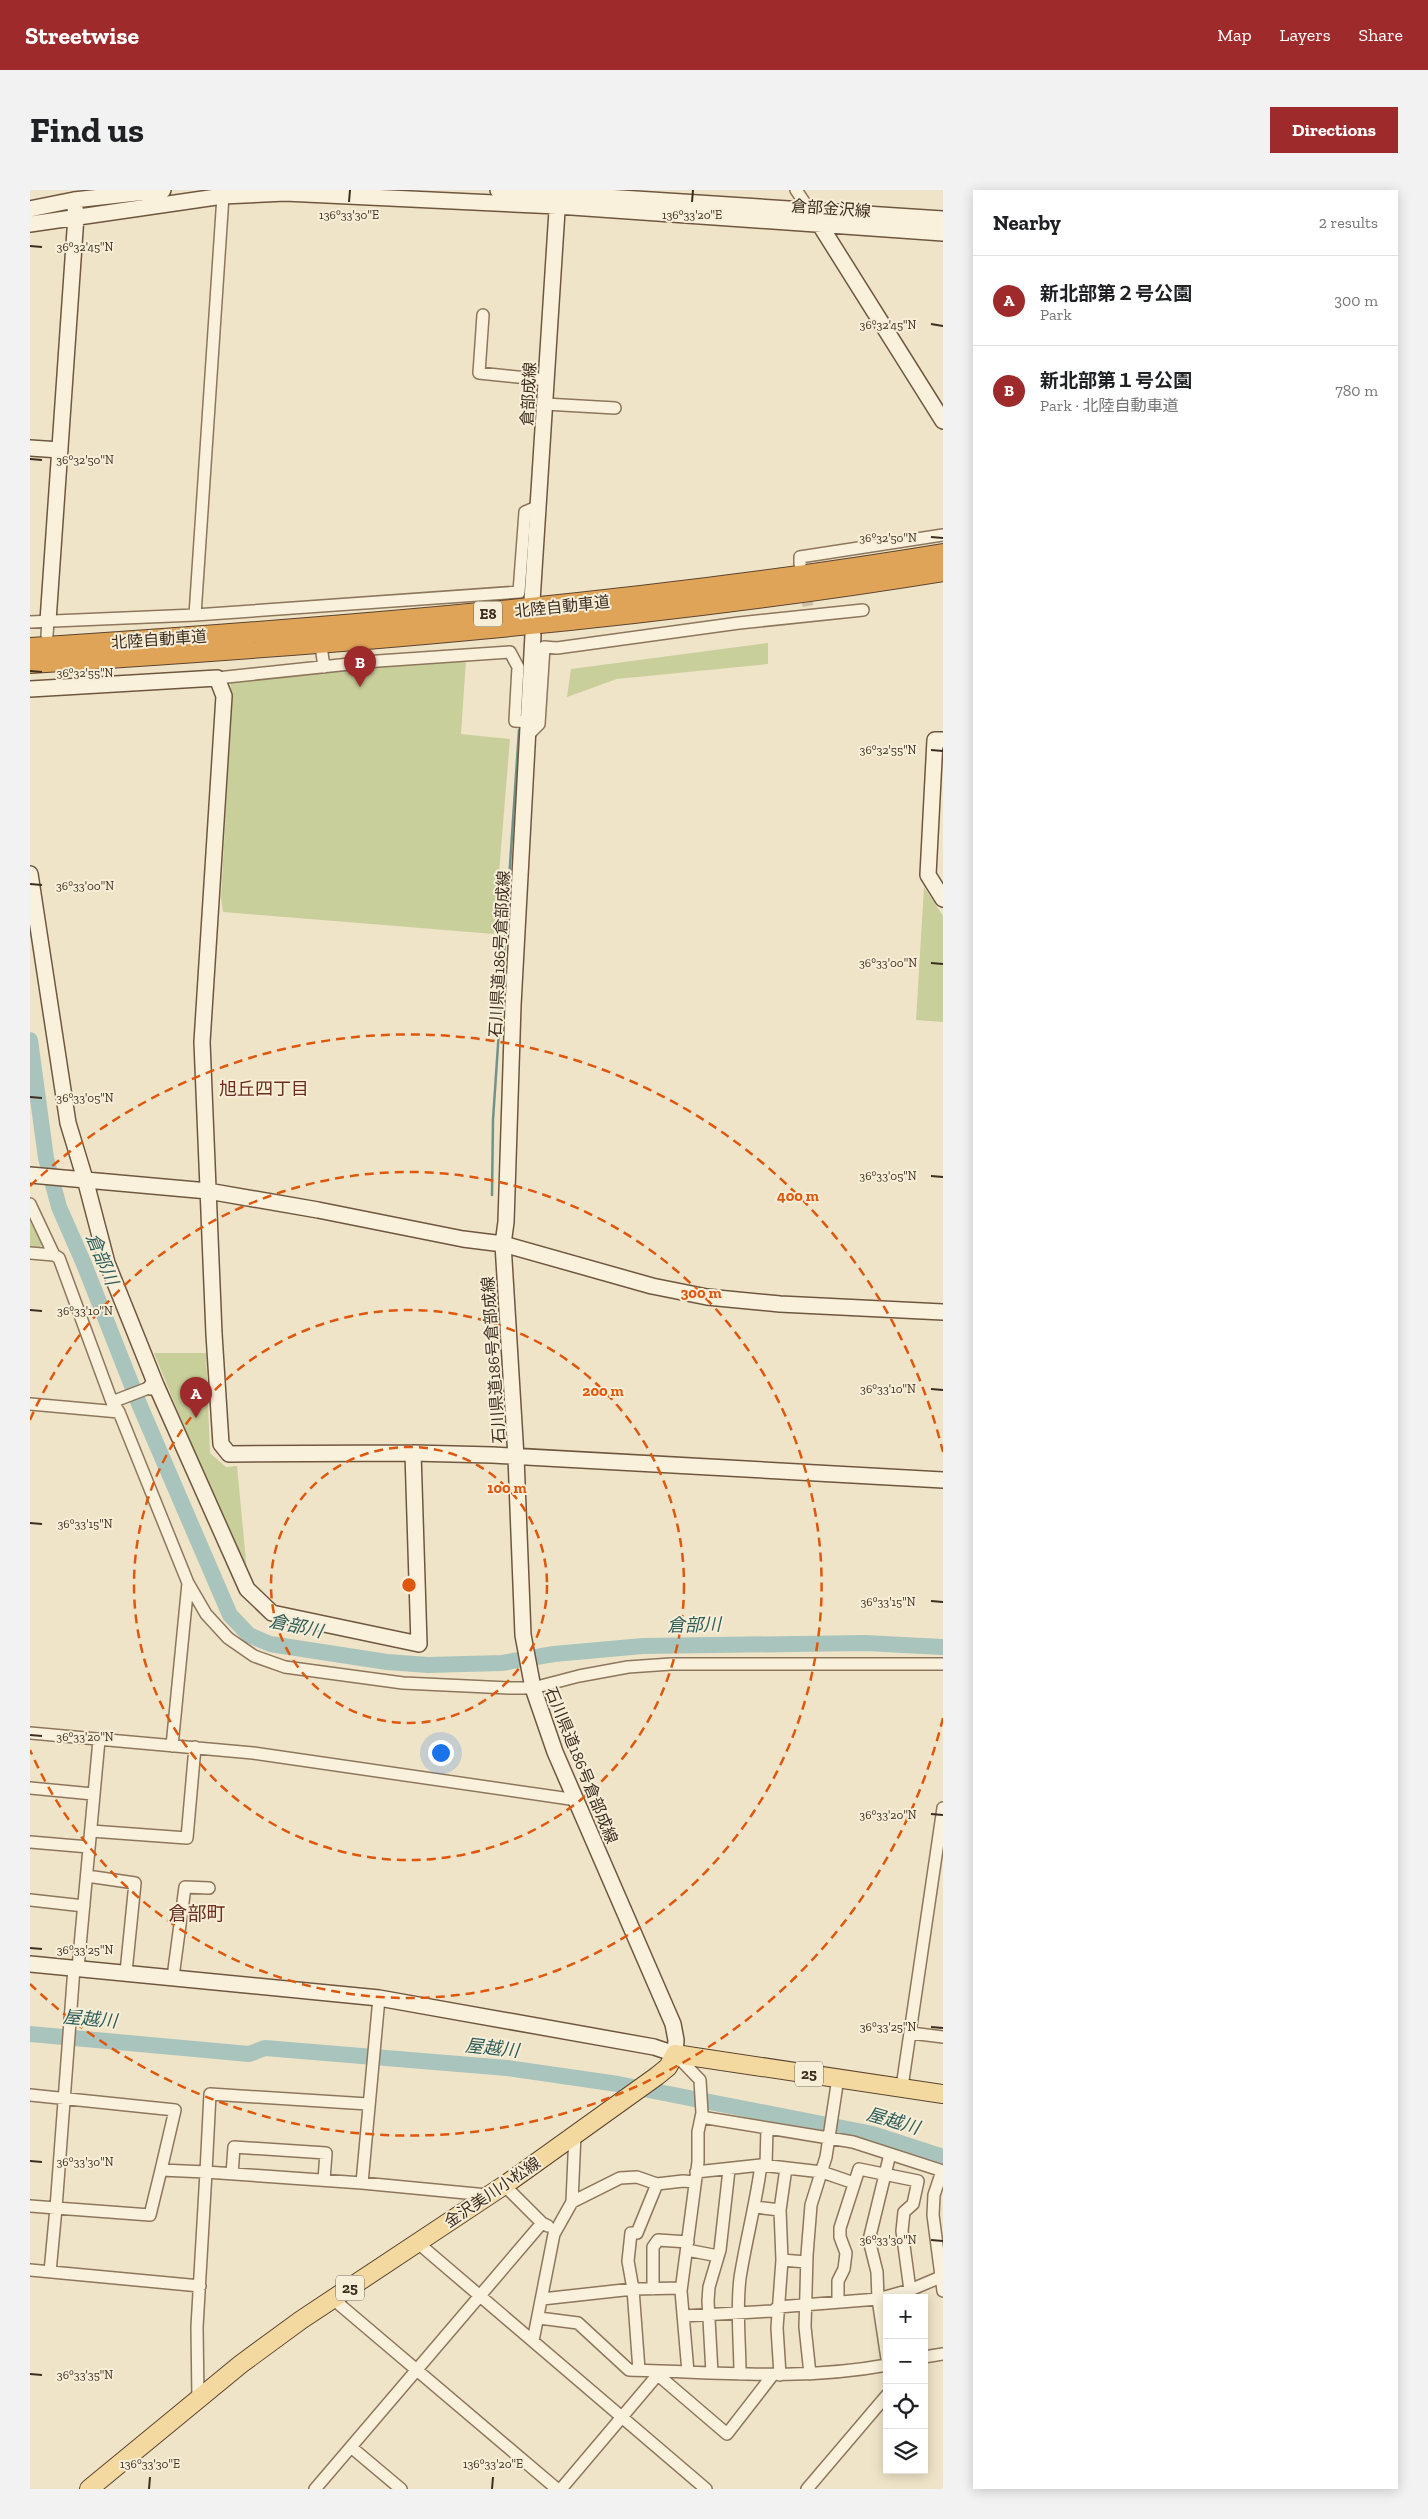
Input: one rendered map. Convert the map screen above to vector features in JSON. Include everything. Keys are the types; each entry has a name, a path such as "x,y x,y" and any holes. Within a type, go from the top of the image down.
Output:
{"highway":[{"name":"北陸自動車道","path":"30,648 500,613 735,586 943,554"},
{"name":"北陸自動車道","path":"30,663 202,652 520,626 739,601 943,570"}],"main road":[{"name":"金沢美川小松線","path":"98,2487 198,2399 241,2364 333,2299 504,2185 657,2076 668,2067 675,2054"},
{"name":"25","path":"675,2054 943,2094"}],"street":[{"path":"30,209 74,200 163,190"},
{"name":"倉部金沢線","path":"498,190 558,196"},
{"path":"796,190 943,421"},
{"name":"倉部金沢線","path":"30,224 223,196 294,193 558,196 943,219"},
{"path":"195,615 223,196"},
{"name":"倉部成線","path":"532,601 558,196"},
{"path":"47,628 76,216 74,200"},
{"name":"倉部金沢線","path":"632,200 820,225 943,233"},
{"path":"483,315 479,374 547,380"},
{"path":"545,404 615,408"},
{"path":"30,448 60,450"},
{"path":"30,622 47,628 195,615 519,592 525,512 539,506"},
{"path":"800,564 800,557 943,535"},
{"path":"317,606 319,619"},
{"path":"30,689 217,678 510,652 518,667 515,721 529,729 539,724 544,647 557,648 808,611 863,610"},
{"name":"石川県道186号倉部成線","path":"533,636 513,1005 506,1222 503,1244 516,1457 523,1634 532,1686 555,1752 673,2024 676,2040 675,2054"},
{"path":"322,653 324,667"},
{"path":"217,678 224,696 202,1042 221,1444 229,1454 413,1453 943,1480"},
{"path":"943,740 936,740 928,875 943,899"},
{"path":"30,874 68,1123 107,1263 153,1386 247,1589 272,1613 419,1644 413,1453"},
{"path":"32,1175 208,1191 463,1239 503,1244 652,1286 707,1297 780,1304 943,1312"},
{"path":"30,1204 54,1255"},
{"path":"30,1253 54,1255 59,1258 188,1584 206,1614 228,1638 254,1656 285,1667 403,1683 532,1686 628,1667 671,1664 943,1664"},
{"path":"115,1401 153,1386"},
{"path":"30,1404 119,1412"},
{"path":"172,1746 188,1584"},
{"path":"30,1733 253,1753 577,1800"},
{"path":"50,2272 70,2031 88,1876 99,1740"},
{"path":"91,1830 187,1838 195,1747"},
{"path":"30,1788 94,1794"},
{"path":"902,2087 943,1808"},
{"path":"30,1842 89,1847"},
{"path":"88,1876 135,1883 126,1972"},
{"path":"174,1977 185,1887 209,1888"},
{"path":"30,1900 84,1906"},
{"path":"30,1964 379,1998 654,2047 675,2054 693,2070 700,2080 701,2088 702,2115 698,2132 695,2177 681,2288 688,2372"},
{"path":"362,2183 373,2046 379,1998"},
{"path":"911,2032 943,2037"},
{"path":"810,2374 806,2305 806,2262 811,2205 822,2172 838,2078"},
{"path":"198,2399 200,2286 210,2094 368,2104"},
{"path":"30,2095 175,2110 150,2216 30,2206"},
{"path":"702,2115 768,2128 829,2136 854,2142 943,2171 934,2195 934,2215 943,2290"},
{"path":"740,2374 740,2278 764,2165 768,2128"},
{"path":"533,2341 557,2230 572,2202 575,2134"},
{"path":"232,2174 234,2147 326,2154 324,2180"},
{"path":"884,2339 878,2299 877,2272 869,2240 890,2154"},
{"path":"572,2202 620,2178 637,2177 657,2184 683,2181 729,2170 764,2165 822,2172 854,2183"},
{"path":"659,2373 727,2434 776,2376 778,2307 782,2260 780,2210 786,2168"},
{"path":"838,2302 838,2281 844,2269 846,2253 840,2237 840,2228 859,2169 918,2181 913,2204 904,2212 902,2231 907,2293"},
{"path":"161,2170 324,2180 487,2195"},
{"path":"712,2373 709,2287 718,2256 729,2170"},
{"path":"639,2370 633,2289 628,2261 631,2233 637,2233 657,2184"},
{"path":"504,2185 542,2223 557,2230"},
{"path":"755,2207 780,2210"},
{"path":"315,2489 542,2223"},
{"path":"653,2289 653,2247 658,2240 687,2246 718,2256"},
{"path":"418,2243 706,2489"},
{"path":"782,2260 806,2262"},
{"path":"30,2270 200,2286"},
{"path":"683,2316 773,2311 778,2307 878,2299 907,2293 942,2277"},
{"path":"542,2299 633,2289 681,2288"},
{"path":"333,2299 557,2489"},
{"path":"538,2318 578,2323 629,2370 659,2373 688,2372 776,2376 883,2365"},
{"path":"928,2357 943,2354"},
{"path":"561,2489 659,2373"},
{"path":"807,2489 883,2400"},
{"path":"351,2447 401,2489"}],"green space":[{"path":"768,643 768,664 617,679 567,697 571,669"},
{"path":"466,660 461,734 510,739 494,934 223,912 221,898 232,701 230,679"},
{"path":"924,887 943,916 943,1022 916,1020"},
{"path":"30,1220 42,1245 40,1247 30,1246"},
{"path":"154,1353 206,1353 210,1453 226,1467 237,1466 248,1582"}],"waterway":[{"path":"492,1195 493,1120 519,730"},
{"name":"倉部川","path":"30,1040 46,1158 59,1207 84,1264 140,1406 230,1615 249,1635 270,1644 387,1662 428,1665 502,1663 554,1654 643,1646 865,1643 943,1647"},
{"name":"屋越川","path":"30,2034 249,2054 265,2048 507,2068 618,2084 873,2134 943,2157"}],"tunnel":[{"path":"804,586 808,606"}],"place":[{"name":"新北部第１号公園","path":"360,687"},
{"name":"新北部第２号公園","path":"196,1418"}],"district":[{"name":"旭丘四丁目","path":"264,1089"},
{"name":"倉部町","path":"197,1913"}]}
